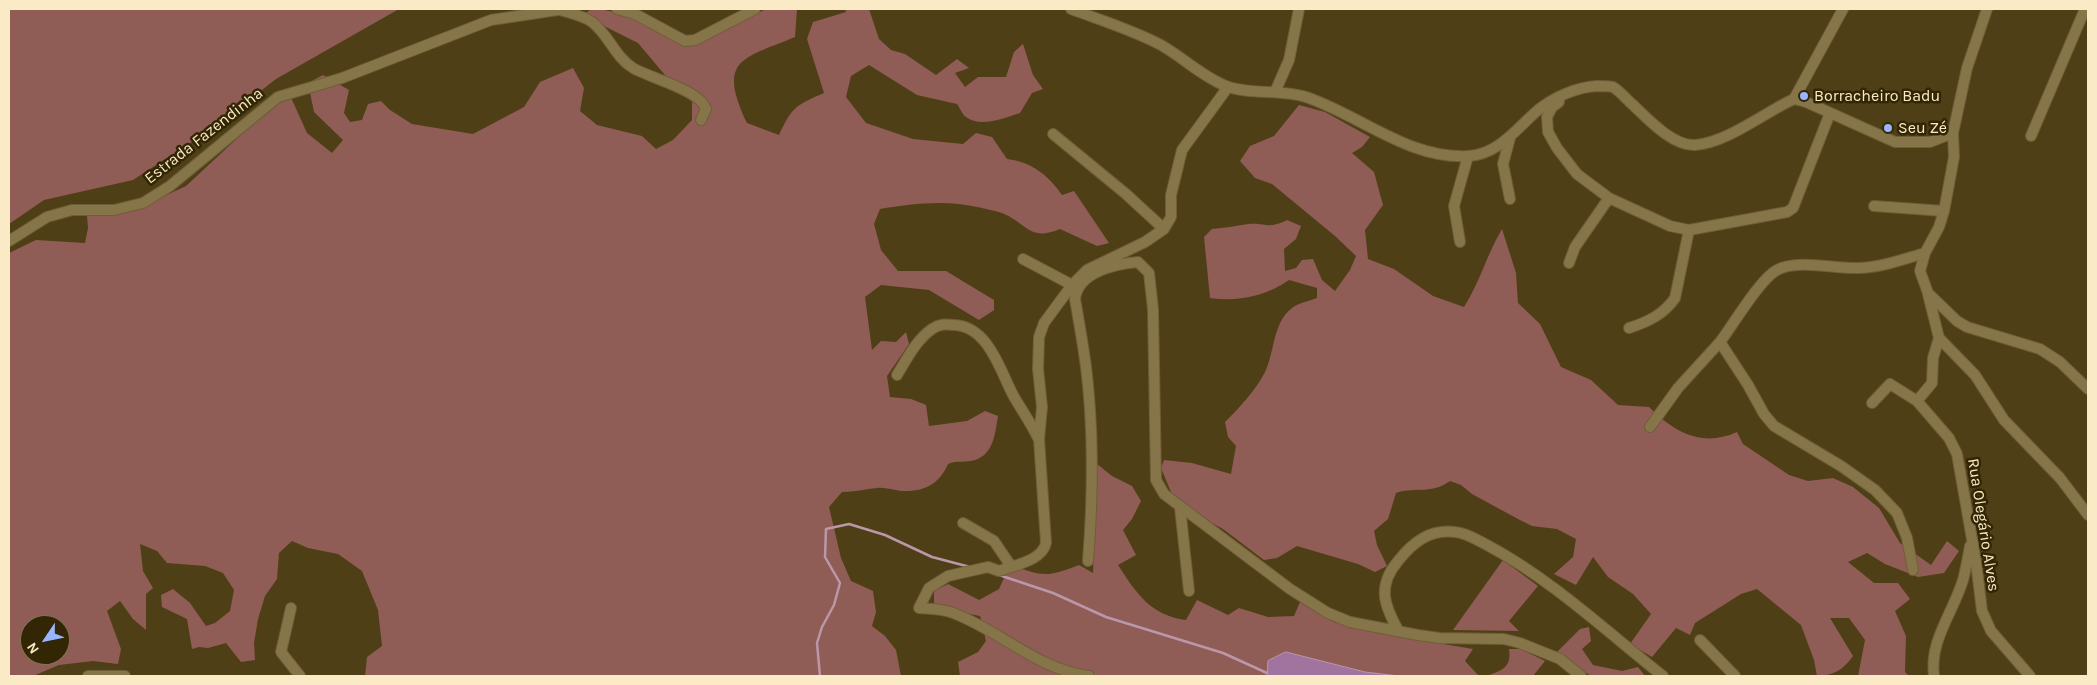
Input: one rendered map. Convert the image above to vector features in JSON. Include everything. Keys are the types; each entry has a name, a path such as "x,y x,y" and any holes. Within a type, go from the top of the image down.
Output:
{"street":[{"path":"562,9 590,20 600,28 621,58 634,68 699,99 706,109 701,120"},
{"name":"Estrada Fazendinha","path":"9,241 47,217 72,210 114,210 143,202 170,186 278,97 342,78 491,20 562,9"},
{"path":"617,9 635,14 685,41 695,40 755,9"},
{"path":"1071,9 1162,46 1194,70 1228,87 1305,96 1416,149 1468,156 1478,154 1510,138 1538,110 1558,97 1581,88 1596,86 1613,87 1645,116 1668,134 1682,142 1694,145 1726,136 1794,99 1843,9"},
{"path":"1275,92 1289,60 1299,9"},
{"path":"1918,401 1932,383 1933,358 1939,338 1928,293 1920,271 1925,253 1939,228 1944,211 1954,157 1952,133 1967,68 1987,9"},
{"path":"2031,136 2085,9"},
{"path":"1596,86 1557,103 1547,117 1548,132 1557,148 1577,174 1608,198 1670,226 1689,230 1787,212 1793,208 1830,113"},
{"path":"1089,676 1057,669 952,612 919,608 934,583 948,576 988,567 999,571 1038,556 1044,550 1046,543 1039,439 1042,407 1038,369 1039,337 1044,323 1072,285 1087,270 1145,242 1164,229 1171,217 1171,195 1182,150 1228,87"},
{"path":"1794,99 1895,142 1930,142 1952,133"},
{"path":"1053,134 1120,188 1164,229"},
{"path":"1510,138 1503,164 1510,199"},
{"path":"1460,242 1454,206 1468,156"},
{"path":"1569,263 1575,247 1608,198"},
{"path":"1874,206 1944,211"},
{"path":"1630,328 1657,316 1669,307 1675,298 1689,230"},
{"path":"1650,427 1678,388 1720,342 1766,279 1777,270 1790,265 1859,268 1891,263 1925,253"},
{"path":"1023,260 1072,285"},
{"path":"1088,561 1092,504 1091,442 1086,368 1075,299 1076,291 1089,276 1129,263 1138,262 1149,273 1153,309 1156,480 1164,494 1290,589 1328,613 1350,622 1439,638 1504,639 1520,643 1560,659 1581,676"},
{"path":"1928,293 1957,321 1967,327 2040,348 2060,362 2088,388"},
{"path":"897,375 918,342 932,329 942,324 960,325 971,329 997,359 1013,395 1039,439"},
{"path":"1939,338 1975,374 2004,420 2060,478 2088,514"},
{"path":"1720,342 1764,414 1774,426 1820,452 1874,490 1897,513 1907,538 1913,570"},
{"name":"Rua Olegário Alves","path":"1872,403 1890,384 1918,401 1949,438 1957,454 1976,562 1982,611 1991,631 2030,676"},
{"path":"1180,507 1189,591"},
{"path":"963,523 994,541 1011,566"},
{"path":"1398,630 1386,608 1384,597 1388,576 1396,562 1416,541 1433,533 1454,532 1466,534 1506,556 1571,602 1663,676"},
{"path":"1934,676 1932,661 1936,645 1963,580 1971,542"},
{"path":"291,608 281,652 300,676"},
{"path":"1700,640 1735,676"},
{"path":"88,676 125,676"}],"shaded area":[{"path":"9,9 399,9 276,79 213,128 133,180 44,200 9,224"},
{"path":"591,9 604,10 630,17 692,46 766,9 797,9 795,37 749,57 740,64 735,73 734,86 738,102 747,123 779,135 796,108 824,93 807,39 813,22 846,12 845,9 869,9 879,39 891,50 905,54 936,75 957,59 969,68 955,73 965,87 978,77 1006,77 1014,52 1023,44 1033,75 1043,89 1032,93 1020,113 1007,117 985,122 972,120 965,116 957,104 917,95 869,65 851,76 846,97 866,123 913,139 963,144 976,133 992,137 1007,159 1032,166 1051,181 1062,195 1074,191 1109,243 1097,246 1060,229 1050,232 1035,232 1002,213 961,204 926,203 880,209 874,224 881,250 898,271 946,271 994,300 994,310 979,320 929,290 881,285 865,297 872,350 881,341 896,342 906,332 909,344 887,376 890,397 911,399 926,405 929,426 967,421 985,411 998,416 992,442 986,453 975,460 948,464 940,477 929,486 909,491 880,488 842,492 829,507 841,558 851,581 873,591 876,612 872,626 885,636 896,650 901,676 365,676 367,657 382,646 378,610 362,571 338,554 308,548 292,541 279,553 277,579 265,596 258,619 254,643 255,660 241,662 226,643 208,648 199,647 192,649 187,619 162,607 161,595 173,589 190,603 206,626 215,623 230,611 234,590 223,573 205,566 167,563 157,551 140,544 143,571 153,588 146,594 146,630 133,619 120,601 107,611 121,649 118,664 93,661 70,664 70,615 20,615 20,665 59,665 33,676 9,676 9,253 36,240 85,243 88,228 87,216 130,212 186,186 288,91 307,133 332,153 343,140 314,112 308,83 323,75 349,90 344,113 350,122 362,120 368,104 381,101 390,110 412,124 473,134 524,107 540,82 573,68 584,88 580,111 597,125 642,136 656,149 673,140 692,120 692,92 670,81 638,43 606,27 586,13"},
{"path":"1299,105 1325,112 1370,137 1362,147 1352,153 1374,172 1383,205 1365,230 1368,259 1394,269 1433,296 1464,307 1475,288 1502,229 1516,273 1518,303 1540,324 1561,367 1591,380 1618,405 1649,407 1668,424 1689,435 1700,438 1712,438 1724,437 1737,432 1743,444 1789,475 1808,481 1833,478 1853,487 1879,508 1900,543 1931,565 1947,541 1959,551 1944,573 1918,577 1885,564 1867,553 1848,562 1874,583 1898,583 1910,599 1895,611 1906,636 1905,672 1909,676 1858,676 1865,640 1849,618 1830,618 1853,656 1837,671 1828,675 1817,676 1814,660 1801,625 1757,589 1741,594 1695,623 1690,635 1676,628 1652,657 1630,644 1651,614 1633,594 1608,577 1593,557 1576,585 1554,574 1573,557 1576,539 1557,529 1532,526 1472,494 1461,485 1450,481 1436,488 1396,493 1388,519 1374,531 1377,545 1387,566 1375,572 1358,564 1297,546 1277,558 1264,560 1223,529 1189,511 1171,492 1161,468 1164,460 1192,463 1231,474 1236,446 1228,437 1225,422 1251,393 1264,374 1268,366 1277,330 1286,314 1297,305 1317,298 1317,288 1289,280 1261,294 1231,299 1210,298 1204,237 1212,229 1248,224 1275,225 1287,220 1301,226 1296,239 1284,249 1285,271 1296,268 1302,260 1313,259 1322,280 1335,291 1350,270 1356,256 1335,236 1272,184 1255,178 1240,161 1250,146 1274,136"},
{"path":"1097,464 1112,476 1132,486 1141,501 1132,519 1123,530 1136,555 1118,565 1138,594 1146,602 1163,613 1186,620 1197,600 1228,615 1239,608 1268,617 1294,616 1300,602 1334,622 1385,634 1473,649 1465,661 1479,676 960,676 958,662 978,652 986,641 980,616 934,607 934,591 948,584 979,600 999,589 1010,565 1038,573 1051,574 1079,565 1093,573"},
{"path":"1503,560 1538,586 1509,621 1519,631 1453,630"},
{"path":"1589,627 1591,641 1582,649 1593,665 1622,671 1638,667 1645,676 1591,676 1556,653 1580,629"},
{"path":"1509,649 1521,649 1545,661 1533,676 1486,676 1501,670 1507,665"},
{"path":"1286,652 1365,672 1399,676 1267,676 1268,661"}],"waterway":[{"path":"820,676 817,643 822,627 834,605 840,583 825,557 826,529 849,524 885,535 932,557 970,567"},
{"path":"999,575 1053,593 1106,617 1223,653 1267,673"}],"place":[{"name":"Borracheiro Badu","path":"1804,96"},
{"name":"Seu Zé","path":"1888,128"}]}
